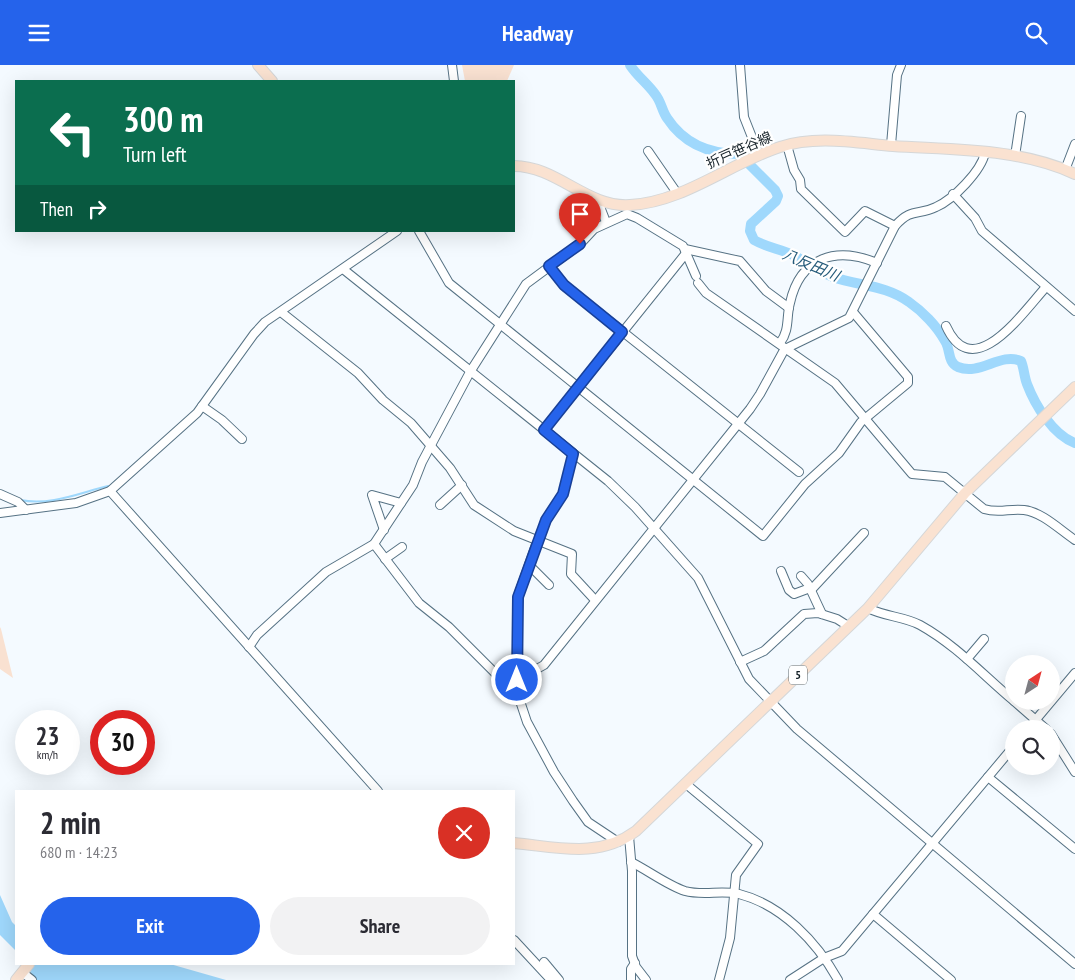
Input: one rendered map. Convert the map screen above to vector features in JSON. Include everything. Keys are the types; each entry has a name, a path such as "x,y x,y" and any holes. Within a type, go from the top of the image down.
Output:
{"main road":[{"path":"258,65 271,80"},
{"name":"折戸笹谷線","path":"515,165 528,166 548,173 597,199 628,210 677,193 759,155 787,145 822,141 985,153 1015,157 1070,172"},
{"name":"5","path":"515,843 590,850 618,842 629,836 686,784 868,607 965,493 1075,387"}],"street":[{"path":"452,65 454,80"},
{"path":"740,65 744,117 759,155"},
{"path":"891,145 897,75 901,65"},
{"path":"1015,157 1021,116"},
{"path":"1070,172 1075,144"},
{"path":"787,145 794,170 800,180 801,189 844,232 865,211 895,227"},
{"path":"648,151 677,193"},
{"path":"783,346 843,323 853,312 895,227 906,215 935,208 953,194 978,172 985,153"},
{"path":"953,194 974,218 982,231 1075,311"},
{"path":"597,199 606,222"},
{"path":"249,647 257,635 326,572 374,544 413,485 422,462 470,372 526,284 580,244 594,229 628,210 686,251 740,261 766,291 789,308"},
{"path":"0,513 76,503 110,491 202,407 254,334 266,322 396,232"},
{"path":"420,232 449,283 763,536 805,484 839,453 864,418 906,386 909,380 853,312"},
{"path":"686,251 697,280 706,293 834,383 912,473 945,477 984,509 992,511 1020,509 1033,512 1075,540"},
{"path":"544,430 686,251"},
{"path":"517,683 542,667 760,394 783,346 788,327 789,308 796,284 810,266 840,255 863,257 877,263"},
{"path":"549,266 564,285 799,472"},
{"path":"343,269 608,481 654,528 698,578 749,679 770,702 797,729 1075,964"},
{"path":"946,326 952,338 962,348 970,350 992,345 1046,287"},
{"path":"281,312 358,373 431,446 462,485 470,501 514,531 572,554 572,575 595,600"},
{"path":"202,407 226,423 242,439"},
{"path":"573,454 563,494 548,517 538,539 517,602 517,683 520,706 554,772 588,822 618,842"},
{"path":"440,505 462,485"},
{"path":"110,491 377,790"},
{"path":"0,494 18,502 26,509"},
{"path":"384,530 372,495 401,503"},
{"path":"781,571 789,590 794,594 810,589 864,533"},
{"path":"374,544 419,603 450,627 495,673 517,683"},
{"path":"385,559 402,547"},
{"path":"530,566 549,585"},
{"path":"801,576 819,603 822,614"},
{"path":"868,607 880,614 918,624 949,643 1005,693"},
{"path":"740,662 764,651 804,614 822,614 848,626"},
{"path":"967,659 984,639"},
{"path":"1024,710 1036,720 1075,673"},
{"path":"1060,748 1075,772"},
{"path":"790,980 824,959 842,951 1005,757"},
{"path":"988,777 1075,849"},
{"path":"686,784 758,845 738,871 730,938 719,980"},
{"path":"629,836 632,956 646,980"},
{"path":"631,862 682,890 697,894 735,893 753,899 801,930 838,980"},
{"path":"873,914 951,980"},
{"path":"515,941 551,980"},
{"path":"544,962 559,980"},
{"path":"631,980 631,969 635,963"},
{"path":"22,972 32,980"}],"shaded area":[{"path":"462,65 514,65 507,80 465,80"},
{"path":"0,627 1,629 13,678 0,669"}],"water":[{"path":"0,895 15,925 15,950 0,935"},
{"path":"26,965 174,965 226,980 36,980"}],"waterway":[{"name":"八反田川","path":"630,65 649,86 657,97 667,118 681,135 698,146 717,152 739,154 775,190 778,196 776,201 751,224 750,231 754,240 793,255 833,277 882,289 900,296 934,324 947,344 952,362 958,367 974,369 1005,359 1021,361 1027,384 1040,410 1059,433 1075,443"},
{"path":"20,500 54,500 108,486 110,488"}],"route":[{"path":"517,680 518,597 546,520 563,494 573,454 544,430 577,386 622,332 564,285 549,266 580,244"}]}
